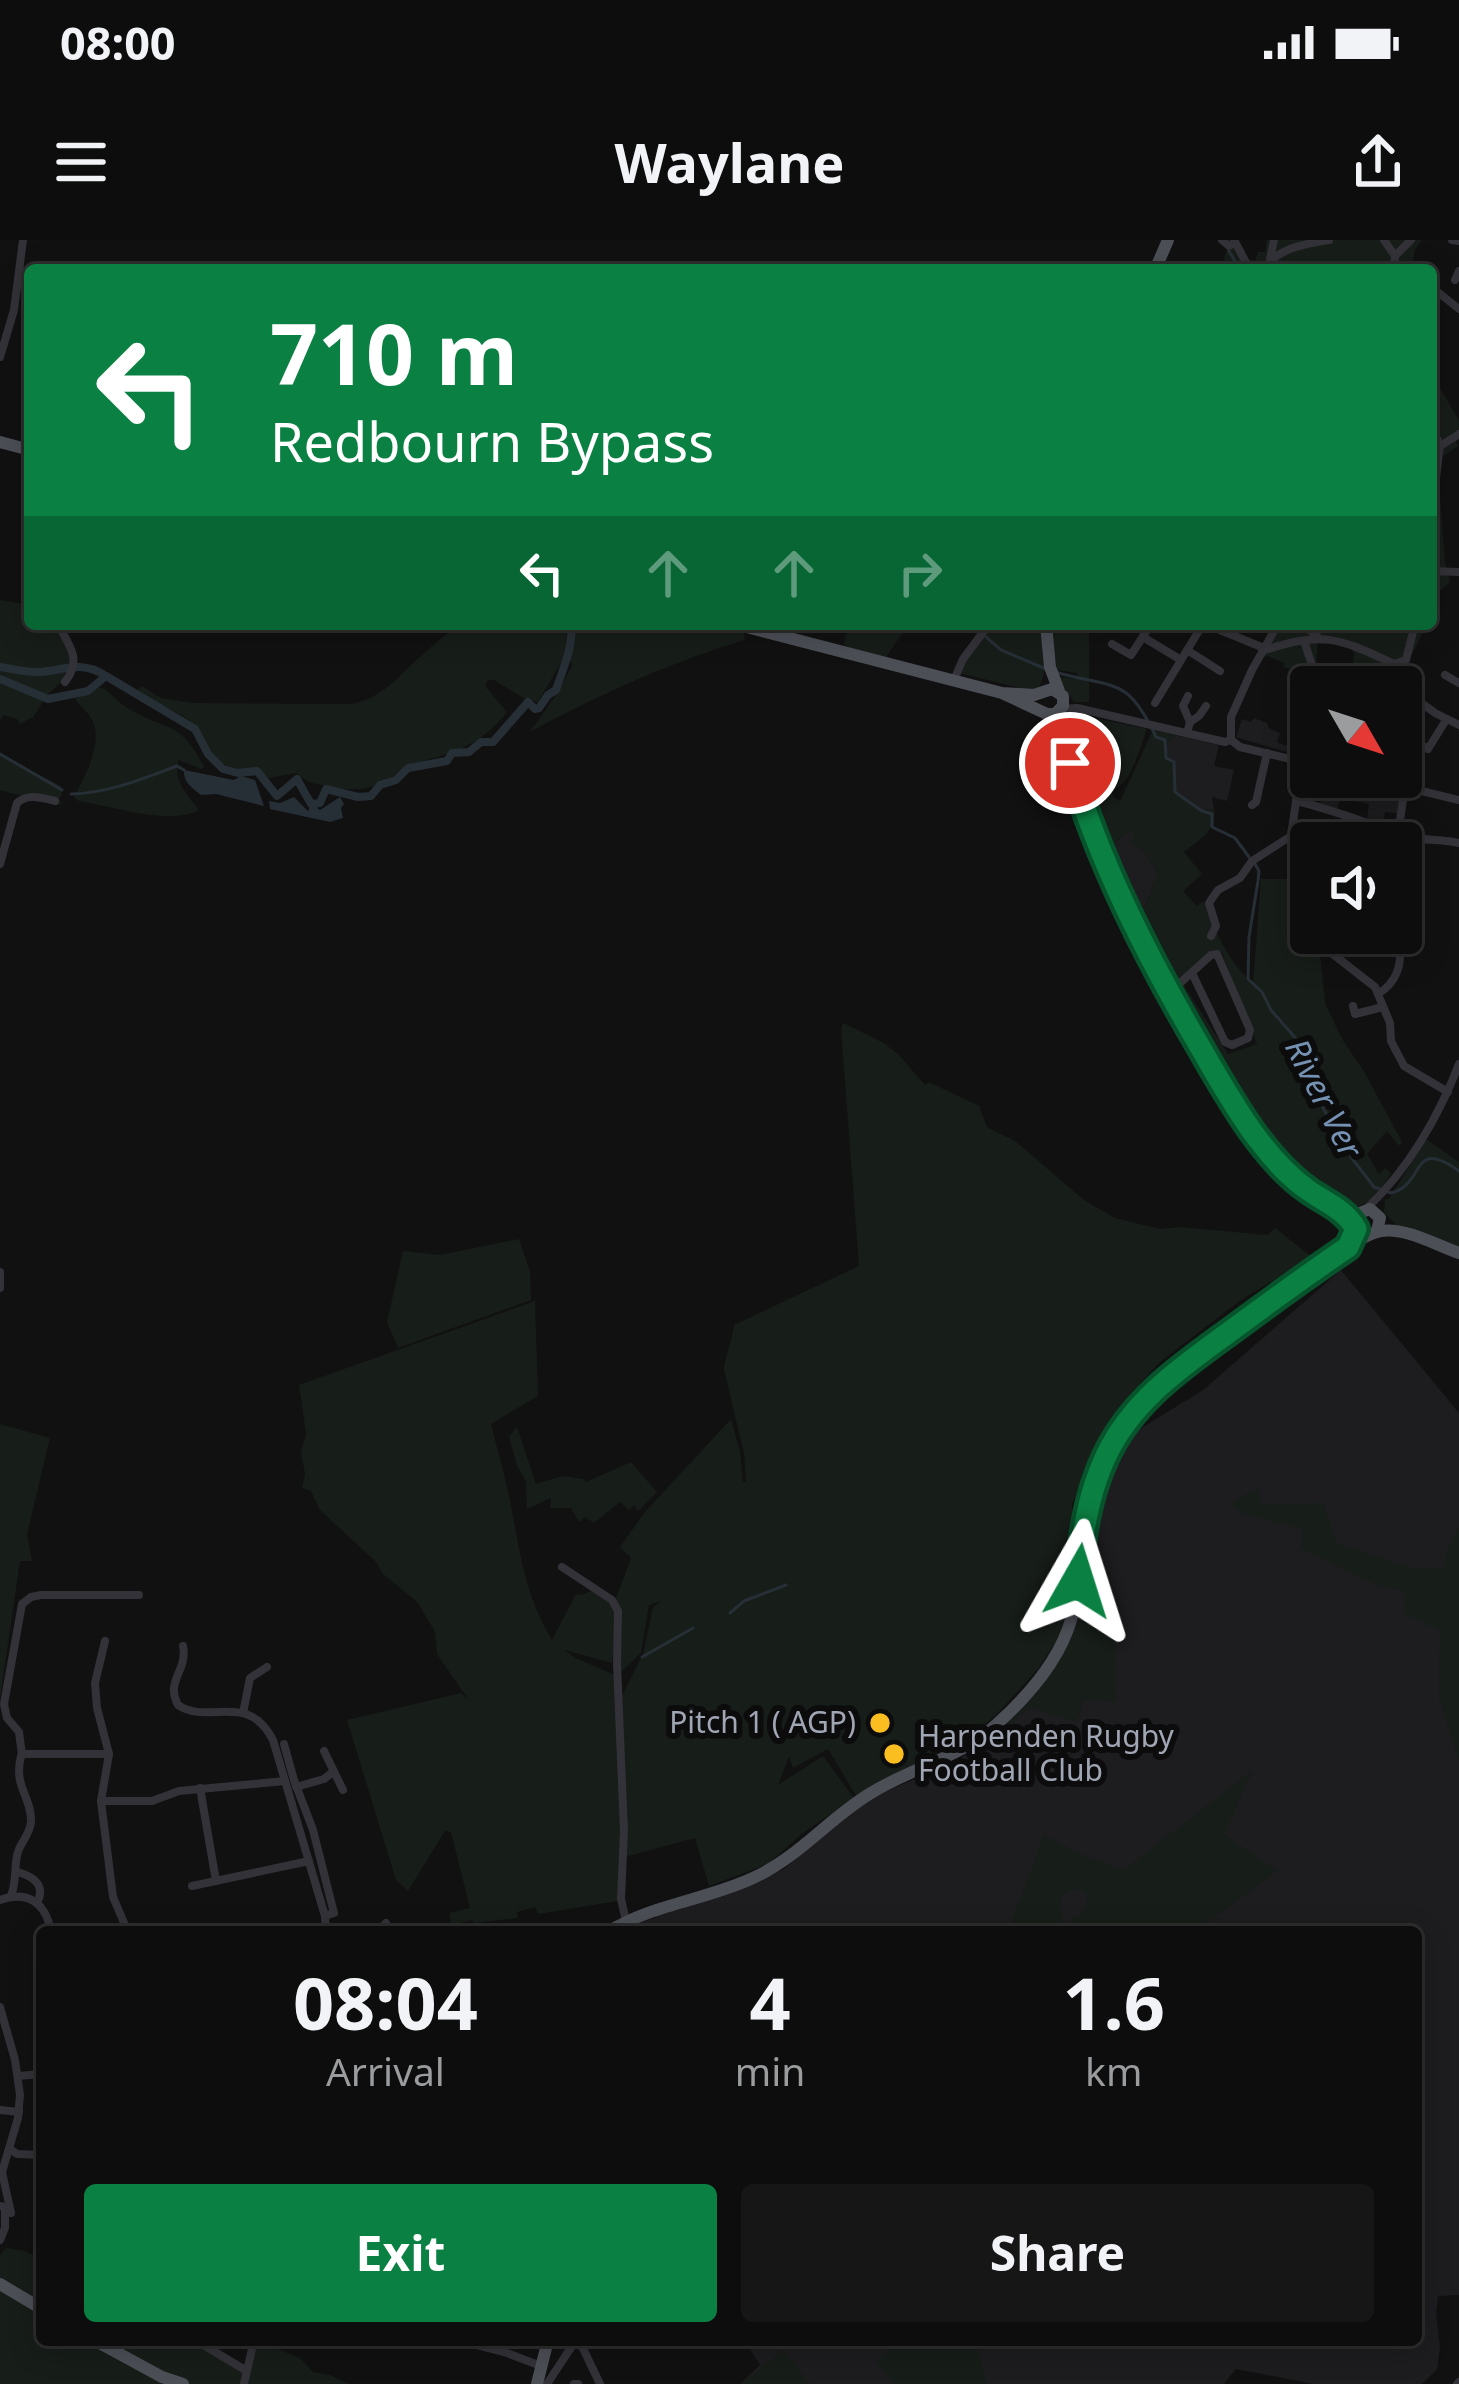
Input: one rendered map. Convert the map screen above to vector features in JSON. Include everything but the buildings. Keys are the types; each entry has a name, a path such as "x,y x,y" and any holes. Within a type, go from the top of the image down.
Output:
{"main road":[{"path":"758,630 1055,705"},
{"path":"1047,630 1062,737 1093,830 1166,990 1234,1104 1294,1179 1368,1222 1459,1253"},
{"path":"1051,672 1038,701 1055,705"},
{"path":"1002,693 1041,693"},
{"path":"618,1926 766,1872 865,1797 964,1749 999,1722 1035,1685 1066,1635 1076,1601 1090,1499 1105,1457 1129,1418 1179,1369 1348,1247 1368,1222"},
{"path":"0,2284 36,2305"},
{"path":"105,2346 166,2380 183,2384"},
{"path":"537,2384 547,2346"}],"street":[{"path":"0,357 14,310 23,240"},
{"path":"1222,240 1229,246 1235,242"},
{"path":"1278,240 1291,249"},
{"path":"1269,264 1291,249 1329,240"},
{"path":"1384,240 1395,256 1394,264"},
{"path":"1395,256 1411,240"},
{"path":"61,630 75,661 65,682"},
{"path":"954,680 984,630"},
{"path":"1112,644 1131,656 1147,630"},
{"path":"1155,703 1200,630"},
{"path":"1218,630 1263,649 1318,638 1345,642 1394,664 1406,660"},
{"path":"1274,630 1231,717 1232,740 1240,747 1290,758"},
{"path":"1309,630 1318,638"},
{"path":"1404,666 1413,630"},
{"path":"1143,637 1220,671"},
{"path":"1304,640 1312,666"},
{"path":"1445,675 1459,683"},
{"path":"1188,696 1183,706 1190,722"},
{"path":"1422,704 1459,725"},
{"path":"1055,705 1232,740"},
{"path":"1187,733 1190,722 1206,706"},
{"path":"1422,745 1428,749 1446,720"},
{"path":"1252,805 1267,753"},
{"path":"1422,794 1456,800 1457,788"},
{"path":"0,863 17,803 34,797 55,801"},
{"path":"1210,936 1216,926 1211,897 1240,878 1252,861 1291,836 1297,798"},
{"path":"1296,801 1360,822"},
{"path":"1422,840 1459,843"},
{"path":"1331,954 1368,980 1378,993 1390,1023 1390,1041 1404,1066 1448,1092"},
{"path":"1378,993 1393,983 1400,954"},
{"path":"1166,990 1211,955 1219,955 1250,1030 1248,1038 1232,1045 1225,1042 1192,974"},
{"path":"1353,1006 1354,1014 1383,1007"},
{"path":"1368,1222 1432,1123 1459,1064"},
{"path":"0,1272 0,1288"},
{"path":"562,1567 617,1607 624,1832 621,1899 626,1921"},
{"path":"5,1898 18,1872 16,1857 31,1819 18,1772 19,1732 4,1709 22,1604 41,1595 139,1595"},
{"path":"105,1641 94,1693 110,1754 101,1801 113,1897 125,1926"},
{"path":"183,1646 184,1660 172,1688 178,1705 194,1713 243,1713 268,1731 313,1830 334,1913 325,1916"},
{"path":"243,1713 250,1678 267,1667"},
{"path":"284,1744 326,1926"},
{"path":"324,1750 343,1790"},
{"path":"22,1755 110,1754"},
{"path":"101,1801 152,1801 178,1791 290,1783 333,1772"},
{"path":"200,1788 216,1881"},
{"path":"192,1886 309,1862"},
{"path":"18,1872 38,1884 38,1903"},
{"path":"5,1898 25,1896 38,1903 50,1926"},
{"path":"0,2006 18,2076 19,2112 2,2171 11,2213"},
{"path":"18,2076 36,2074"},
{"path":"0,2110 19,2112"},
{"path":"10,2149 36,2155"},
{"path":"0,2206 6,2218 0,2240"},
{"path":"205,2346 247,2371"},
{"path":"244,2384 253,2346"},
{"path":"480,2346 542,2367"},
{"path":"547,2384 574,2346"},
{"path":"581,2346 599,2384"}],"shaded area":[{"path":"1267,240 1422,240 1412,264 1223,264 1227,249 1242,245 1247,258 1255,261 1258,252 1265,252"},
{"path":"1437,383 1459,420 1458,446 1442,457 1438,472 1450,582 1437,597"},
{"path":"0,600 24,604 24,630 58,630 70,649 72,664 39,670 0,664"},
{"path":"452,630 731,630 744,633 745,640 635,680 530,732 559,691 572,665 569,658 562,661 538,702 488,680 485,686 507,712 487,733 451,752 404,767 380,784 357,789 313,783 297,773 268,778 257,769 229,767 213,755 194,724 134,693 142,686 161,698 193,703 352,704 382,691"},
{"path":"847,630 901,630 886,657 844,644"},
{"path":"972,630 1043,630 1045,668 1036,692 959,673 978,636"},
{"path":"1051,630 1089,630 1089,702 1074,702 1057,677 1078,679 1077,673 1057,670"},
{"path":"1272,630 1424,631 1406,666 1356,666 1350,648 1318,641 1316,666 1290,669 1267,656 1262,658"},
{"path":"72,668 46,696 0,678 0,669 44,674"},
{"path":"0,681 45,699 33,717 20,724 3,715 0,722"},
{"path":"103,688 126,707 187,740 204,767 179,760 177,774 199,810 157,816 74,797 96,740 92,719 75,699"},
{"path":"1069,714 1089,717 1096,792 1085,800 1069,734"},
{"path":"1089,717 1147,729 1130,773 1112,791 1120,801 1153,730 1175,735 1166,745 1167,758 1176,764 1176,791 1203,810 1214,809 1210,829 1184,852 1202,874 1183,891 1197,906 1203,901 1227,952 1253,983 1261,879 1290,879 1290,954 1320,954 1325,1003 1402,1142 1399,1146 1387,1131 1367,1154 1379,1174 1385,1168 1391,1173 1369,1201 1345,1205 1302,1178 1265,1143 1236,1103 1174,995 1183,984 1228,1054 1257,1044 1222,953 1213,951 1171,983 1140,933 1085,800 1096,792","holes":["1131,830 1136,833 1130,843 1145,852 1158,873 1145,907 1135,899 1115,850 1114,843"]},
{"path":"1254,718 1280,733 1277,742 1290,747 1290,753 1236,737 1242,719 1251,722"},
{"path":"1175,735 1219,745 1214,766 1234,770 1227,801 1212,797 1214,809 1203,810 1176,792 1176,764 1167,758 1166,744"},
{"path":"0,754 61,786 62,804 0,790"},
{"path":"184,770 255,780 264,806 201,795 191,787"},
{"path":"294,797 308,811 311,804 320,803 320,810 340,797 343,818 330,822 270,809 269,801 280,803"},
{"path":"1321,798 1340,798 1337,812 1320,805"},
{"path":"1402,798 1400,814 1385,812 1384,822 1372,822 1367,820 1369,804 1345,799"},
{"path":"1131,830 1136,833 1131,843 1145,852 1158,873 1145,907 1135,899 1115,850 1114,843"},
{"path":"843,1023 884,1043 925,1085 929,1082 979,1106 987,1127 1015,1141 1084,1200 1115,1218 1160,1229 1267,1235 1275,1228 1312,1257 1241,1300 1160,1362 1123,1402 1072,1504 1075,1567 1060,1636 1038,1669 970,1736 857,1797 828,1749 793,1768 789,1757 778,1785 823,1756 854,1798 768,1864 709,1886 695,1838 621,1858 618,1901 538,1914 535,1907 517,1912 518,1918 452,1925 449,1913 470,1908 451,1832 445,1831 408,1891 396,1880 347,1720 461,1693 468,1699 437,1654 435,1632 418,1603 320,1510 311,1491 302,1488 301,1452 306,1434 299,1385 535,1301 538,1396 491,1424 525,1575 543,1623 552,1640 576,1594 593,1590 603,1597 616,1621 612,1663 565,1650 620,1677 622,1696 643,1654 653,1607 662,1601 649,1605 641,1653 620,1673 621,1614 616,1598 631,1558 620,1547 644,1513 731,1419 746,1482 744,1454 724,1369 734,1325 859,1266"},
{"path":"1426,1139 1459,1162 1459,1249 1397,1226 1384,1212 1385,1199"},
{"path":"519,1239 530,1271 531,1300 398,1348 387,1322 403,1251 440,1255"},
{"path":"1341,1270 1459,1413 1459,2295 1438,2296 1437,2369 1422,2384 1313,2384 1236,2369 1224,2384 740,2384 760,2365 748,2346 1422,2346 1422,1926 631,1926 784,1869 880,1794 957,1761 990,1737 1049,1671 1098,1491 1113,1461 1140,1429 1203,1390"},
{"path":"0,1424 50,1438 27,1534 32,1561 20,1561 0,1699"},
{"path":"517,1427 536,1484 563,1476 586,1482 631,1462 657,1492 638,1511 620,1502 594,1523 585,1517 579,1522 571,1508 550,1508 551,1498 527,1509 526,1481 509,1437"},
{"path":"1258,1489 1261,1503 1323,1503 1336,1543 1413,1569 1442,1572 1459,1528 1459,1761 1439,1698 1440,1631 1406,1614 1404,1591 1380,1586 1301,1548 1303,1529 1244,1514 1231,1506"},
{"path":"1081,1593 1088,1620 1114,1625 1116,1702 1084,1700 1077,1722 1030,1708 990,1737 1033,1690"},
{"path":"1253,1770 1224,1834 1277,1871 1202,1926 1069,1926 1087,1907 1086,1894 1078,1889 1061,1897 1060,1926 1010,1926 1044,1835 1124,1870"},
{"path":"6,2248 36,2256 36,2346 202,2346 246,2369 255,2346 271,2346 300,2358 313,2372 349,2384 0,2384 0,2255"},
{"path":"893,2346 977,2346 987,2384 894,2384 876,2362"},
{"path":"783,2350 810,2384 741,2384"}],"waterway":[{"path":"1229,251 1235,264"},
{"name":"River Ver","path":"0,679 48,699 88,691 106,676 195,729 208,754 223,769 257,771 277,796 297,779 311,804 320,803 326,789 371,796 408,768 447,761 452,753 493,742 528,702 539,708 556,690 572,630"},
{"name":"River Ver","path":"986,637 1001,650 1046,669"},
{"path":"0,667 35,672 82,667 106,676"},
{"name":"River Ver","path":"1055,672 1127,694 1156,737 1165,740 1166,758 1174,762 1175,792 1212,814 1212,827 1235,838 1249,857"},
{"path":"0,754 62,790"},
{"path":"71,794 112,788 177,766 184,770"},
{"name":"River Ver","path":"1255,864 1259,871 1248,979 1304,1048 1323,1108 1351,1157 1374,1187 1391,1193 1410,1181 1425,1160 1443,1162 1459,1171"},
{"path":"730,1613 744,1601 786,1585"},
{"path":"642,1657 693,1628"}],"place":[{"name":"Pitch 1 ( AGP)","path":"880,1723"},
{"name":"Harpenden Rugby Football Club","path":"894,1754"}],"route":[{"path":"1070,763 1093,830 1150,958 1234,1104 1281,1167 1341,1209 1356,1229 1348,1247 1179,1369 1129,1418 1093,1487 1078,1581"}]}
